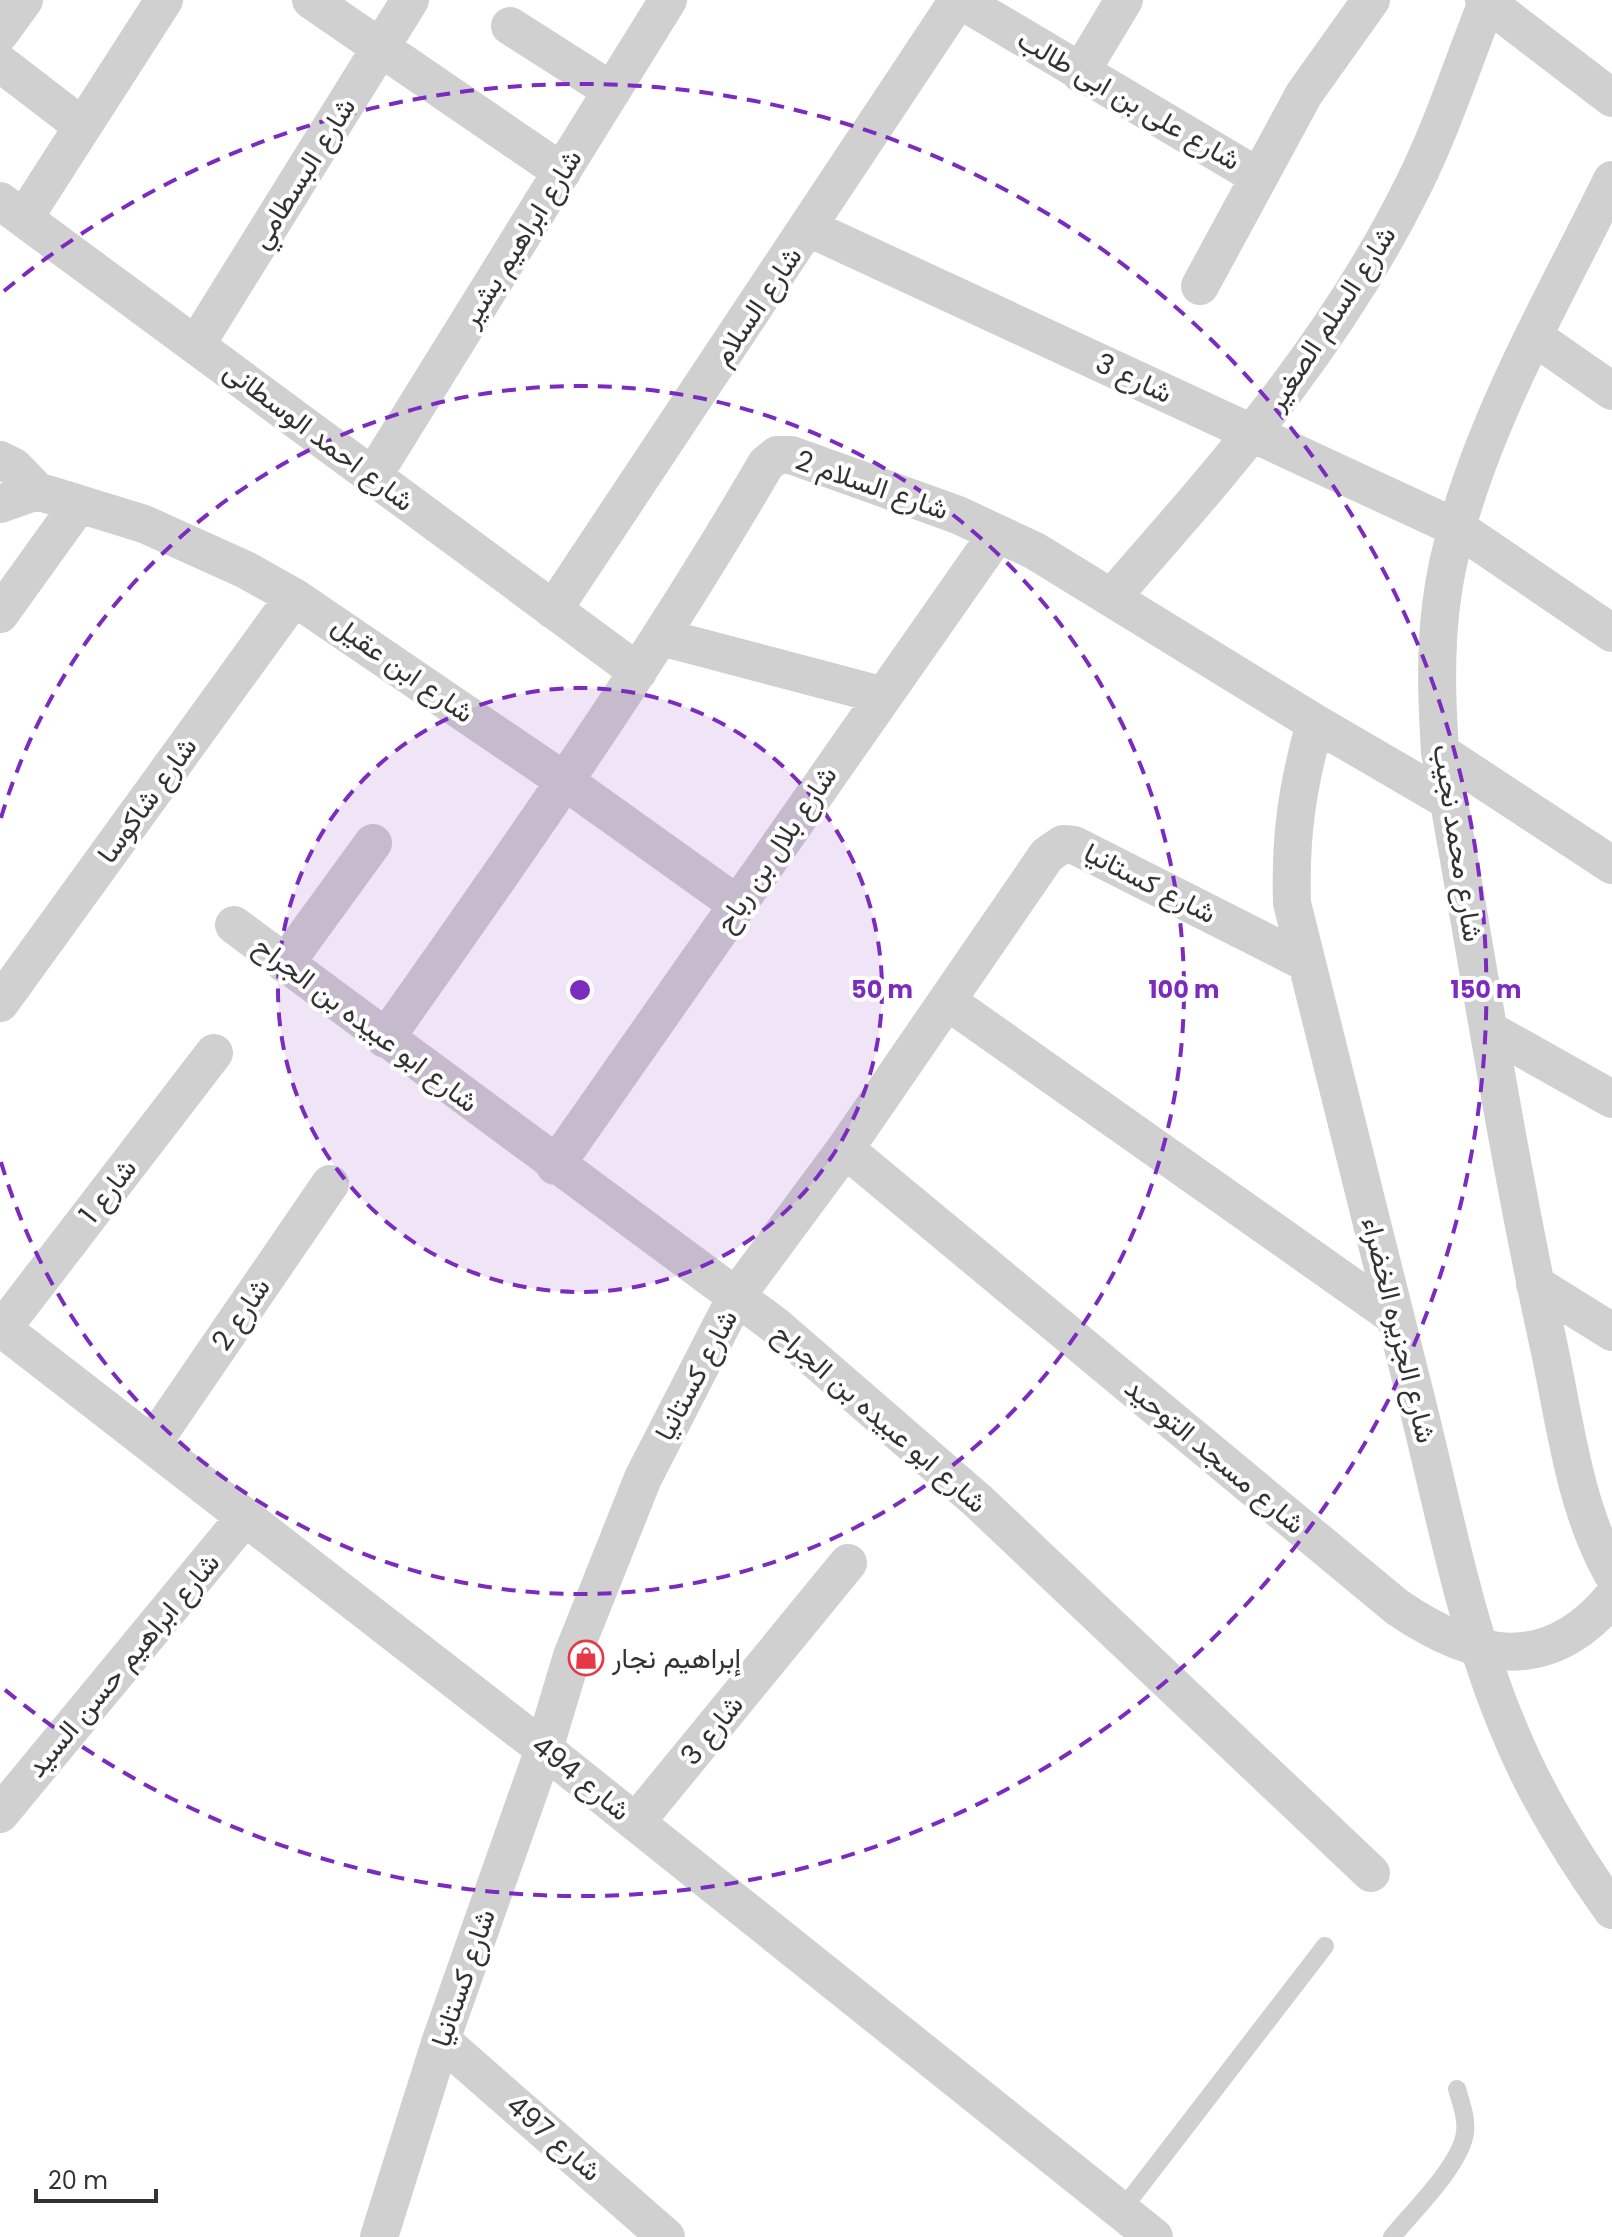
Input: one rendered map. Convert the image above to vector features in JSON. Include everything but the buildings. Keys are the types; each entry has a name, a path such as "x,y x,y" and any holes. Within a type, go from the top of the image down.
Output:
{"street":[{"path":"0,33 24,0"},
{"path":"12,210 82,126 164,0"},
{"path":"311,0 562,172"},
{"name":"شارع البسطامي","path":"196,345 410,0"},
{"name":"شارع ابراهيم بشير","path":"373,476 668,0"},
{"name":"شارع على بن ابى طالب","path":"959,0 1257,176"},
{"name":"شارع السلام","path":"553,610 959,0"},
{"path":"1080,73 1124,0"},
{"path":"1200,286 1304,94 1371,0"},
{"path":"1486,1 1612,98"},
{"name":"شارع السلم الصغير","path":"1112,597 1254,434 1314,355 1367,272 1414,185 1454,95 1486,1"},
{"path":"510,26 612,91"},
{"path":"0,63 82,126"},
{"name":"شارع محمد نجيب","path":"1612,180 1504,400 1478,465 1441,604 1436,678 1440,752 1535,1284 1582,1500 1597,1546 1612,1573"},
{"name":"شارع احمد الوسطانى","path":"12,210 638,672"},
{"name":"شارع 3","path":"809,228 1459,529 1612,633"},
{"path":"1536,338 1612,391"},
{"name":"شارع السلام 2","path":"385,1039 566,782 661,637 766,464 777,455 791,455 895,490 1035,551 1315,723 1449,801"},
{"name":"شارع ابن عقيل","path":"0,460 14,467 37,491 195,545 294,597 566,782 738,905"},
{"path":"0,504 37,491"},
{"path":"0,614 79,504"},
{"name":"شارع بلال بن رباح","path":"555,1166 881,695 997,534"},
{"name":"شارع شاكوسا","path":"0,1003 294,597"},
{"path":"661,637 881,695"},
{"name":"شارع الجزيره الخضراء","path":"1315,723 1299,780 1291,841 1292,903 1395,1317 1480,1650 1510,1732 1543,1800 1581,1866 1612,1910"},
{"path":"1440,752 1612,865"},
{"path":"285,964 373,843"},
{"name":"شارع كستانيا","path":"379,2237 441,2040 544,1749 572,1656 643,1478 737,1295 845,1149 1047,855 1063,844 1074,845 1307,963"},
{"name":"شارع ابو عبيده بن الجراح","path":"234,925 555,1166 737,1295 968,1492 1371,1873"},
{"path":"947,1001 1395,1317"},
{"path":"1489,1030 1612,1099"},
{"name":"شارع 1","path":"1,1328 214,1053"},
{"name":"شارع مسجد التوحيد","path":"845,1149 1397,1607 1437,1634 1480,1650 1521,1652 1560,1641 1594,1619 1612,1598"},
{"name":"شارع 2","path":"152,1444 330,1184"},
{"path":"1535,1284 1612,1332"},
{"name":"شارع 494","path":"1,1328 544,1749 1154,2237"},
{"name":"شارع ابراهيم حسن السيد","path":"0,1814 245,1517"},
{"name":"شارع 3","path":"636,1822 848,1563"},
{"name":"شارع 497","path":"441,2040 666,2237"}],"lane":[{"path":"1121,2211 1325,1946"},
{"path":"1392,2237 1453,2161 1465,2134 1465,2115 1457,2089"}],"place":[{"name":"إبراهيم نجار","path":"586,1658"}]}
